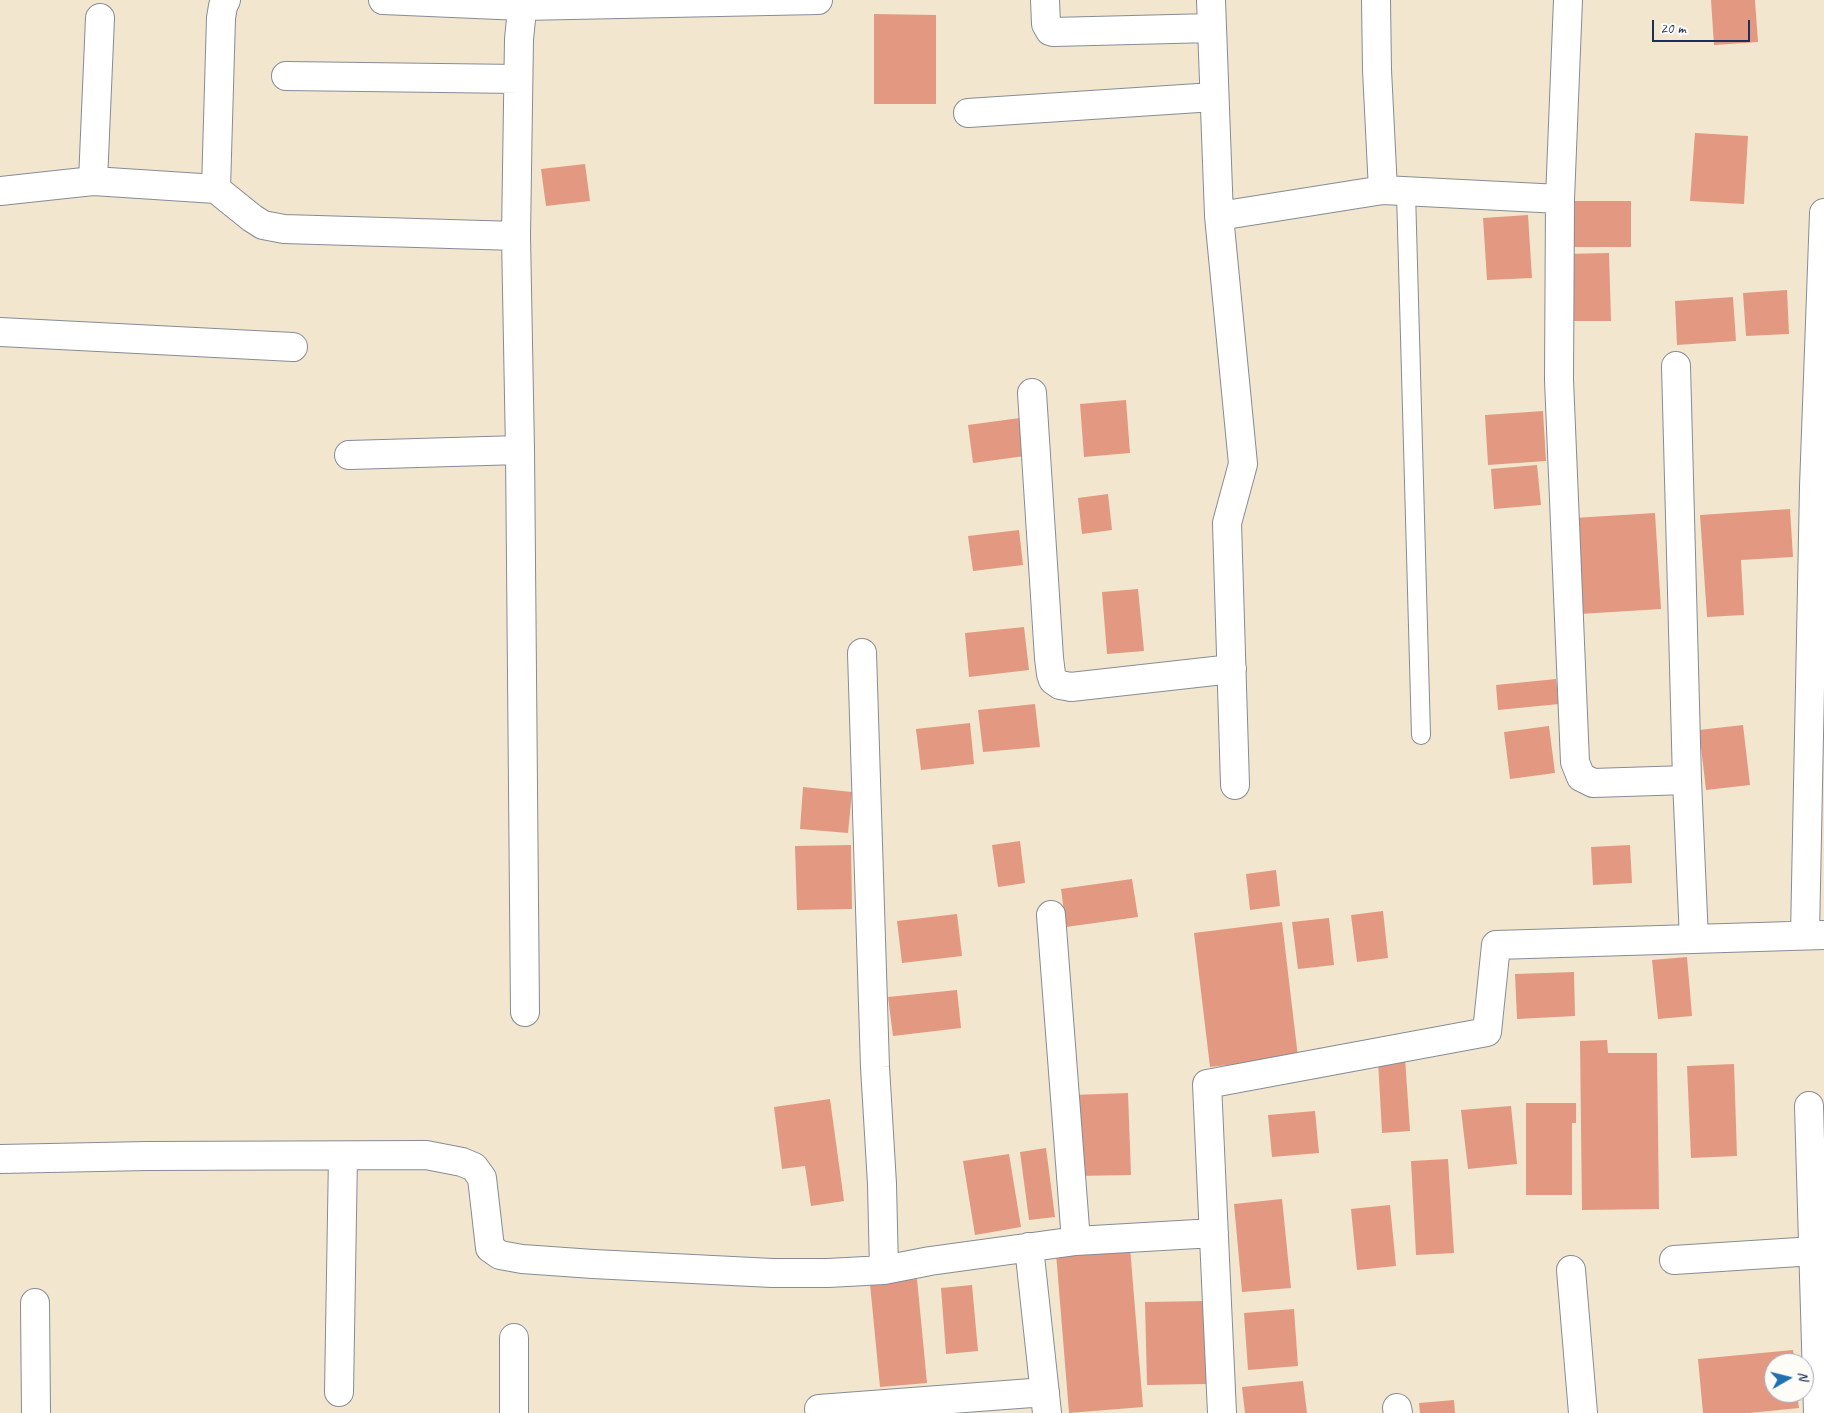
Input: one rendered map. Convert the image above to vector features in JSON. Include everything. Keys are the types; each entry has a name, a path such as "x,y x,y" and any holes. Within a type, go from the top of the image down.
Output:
{"street":[{"path":"216,189 221,18 226,0"},
{"path":"383,0 523,3 818,0"},
{"path":"1045,0 1046,24 1050,31 1054,32 1212,28"},
{"path":"1211,0 1219,216 1243,464 1227,523 1235,785"},
{"path":"1376,0 1377,70 1394,191"},
{"path":"1568,0 1560,199 1559,380 1575,762 1581,777 1594,783 1687,780"},
{"path":"523,3 519,39 516,236 526,1012"},
{"path":"93,182 100,18"},
{"path":"286,76 518,79"},
{"path":"968,113 1214,97"},
{"path":"0,191 93,182 216,189 263,225 284,229 516,236"},
{"path":"1219,216 1394,191 1560,199"},
{"path":"1222,1413 1207,1084 1487,1032 1496,945 1814,935 1814,487 1824,213"},
{"path":"0,332 293,347"},
{"path":"1676,366 1687,780 1694,938"},
{"path":"1032,394 1049,658 1053,680 1060,685 1071,687 1232,669"},
{"path":"349,455 520,450"},
{"path":"862,653 875,1067 882,1184 884,1270"},
{"path":"1052,915 1076,1241"},
{"path":"1809,1106 1818,1413"},
{"path":"0,1159 148,1156 426,1155 462,1162 474,1167 482,1178 490,1248 500,1256 593,1264 828,1273 884,1270 930,1261 1076,1241 1214,1233"},
{"path":"339,1392 343,1156"},
{"path":"819,1409 1046,1403 1029,1248"},
{"path":"1674,1260 1814,1251"},
{"path":"1571,1270 1583,1413"},
{"path":"35,1303 36,1413"},
{"path":"514,1338 514,1413"}],"lane":[{"path":"1394,191 1421,735"}],"building":[{"path":"1711,0 1755,0 1758,42 1714,45"},
{"path":"874,14 936,15 936,104 874,104"},
{"path":"1695,133 1748,136 1744,204 1690,201"},
{"path":"585,164 590,201 546,206 541,169"},
{"path":"1570,201 1631,201 1631,247 1570,247"},
{"path":"1528,215 1532,278 1487,280 1483,218"},
{"path":"1609,253 1611,321 1565,321 1565,254"},
{"path":"1787,290 1789,334 1746,336 1743,293"},
{"path":"1733,297 1736,341 1677,345 1675,301"},
{"path":"1126,400 1130,453 1084,457 1080,404"},
{"path":"1543,411 1546,461 1488,465 1485,415"},
{"path":"1020,418 1025,456 973,463 968,425"},
{"path":"1537,465 1541,505 1494,509 1491,469"},
{"path":"1108,494 1112,530 1082,534 1078,498"},
{"path":"1790,509 1793,557 1741,560 1744,615 1707,617 1700,515"},
{"path":"1655,513 1661,609 1580,614 1574,518"},
{"path":"1019,530 1023,565 973,571 968,536"},
{"path":"1138,589 1144,651 1107,654 1102,592"},
{"path":"1024,627 1029,670 969,677 965,633"},
{"path":"1556,679 1559,704 1498,710 1496,685"},
{"path":"1035,704 1040,747 983,752 978,710"},
{"path":"970,723 974,764 921,770 916,729"},
{"path":"1743,725 1750,785 1706,790 1699,730"},
{"path":"1549,726 1555,773 1510,779 1504,732"},
{"path":"803,787 852,792 848,833 800,829"},
{"path":"1020,841 1025,883 998,887 992,845"},
{"path":"851,845 852,909 797,910 795,846"},
{"path":"1630,845 1632,883 1593,885 1591,847"},
{"path":"1276,870 1280,906 1250,910 1246,874"},
{"path":"1132,879 1138,917 1066,927 1061,889"},
{"path":"1383,911 1388,958 1357,962 1351,915"},
{"path":"957,914 962,956 902,963 897,921"},
{"path":"1329,918 1334,965 1298,969 1292,922"},
{"path":"1282,922 1298,1057 1210,1067 1194,933"},
{"path":"1687,957 1692,1016 1658,1019 1652,960"},
{"path":"1574,972 1575,1016 1517,1019 1515,974"},
{"path":"957,990 961,1028 893,1036 888,997"},
{"path":"1607,1040 1608,1053 1657,1053 1659,1209 1582,1210 1580,1041"},
{"path":"1405,1058 1410,1131 1382,1133 1378,1060"},
{"path":"1734,1064 1737,1156 1691,1158 1687,1066"},
{"path":"1128,1093 1131,1175 1075,1176 1073,1095"},
{"path":"830,1099 844,1201 811,1206 805,1166 782,1169 774,1107"},
{"path":"1526,1103 1576,1103 1576,1123 1572,1123 1572,1195 1526,1195"},
{"path":"1511,1106 1517,1164 1468,1169 1461,1110"},
{"path":"1315,1111 1319,1153 1272,1157 1268,1115"},
{"path":"1046,1148 1055,1217 1029,1220 1020,1152"},
{"path":"1009,1154 1021,1227 975,1235 963,1161"},
{"path":"1448,1159 1454,1253 1416,1255 1411,1161"},
{"path":"1282,1199 1291,1288 1242,1292 1234,1204"},
{"path":"1390,1205 1396,1266 1357,1270 1351,1209"},
{"path":"1130,1247 1143,1407 1069,1413 1056,1253"},
{"path":"917,1279 927,1383 880,1387 870,1284"},
{"path":"972,1285 978,1351 946,1354 941,1288"},
{"path":"1206,1301 1208,1384 1147,1385 1145,1302"},
{"path":"1294,1309 1298,1366 1248,1370 1244,1313"},
{"path":"1793,1350 1793,1353 1764,1353 1764,1403 1798,1403 1799,1408 1749,1413 1703,1413 1698,1359"},
{"path":"1303,1381 1307,1413 1245,1413 1242,1387"},
{"path":"1454,1400 1455,1413 1420,1413 1419,1403"}]}
